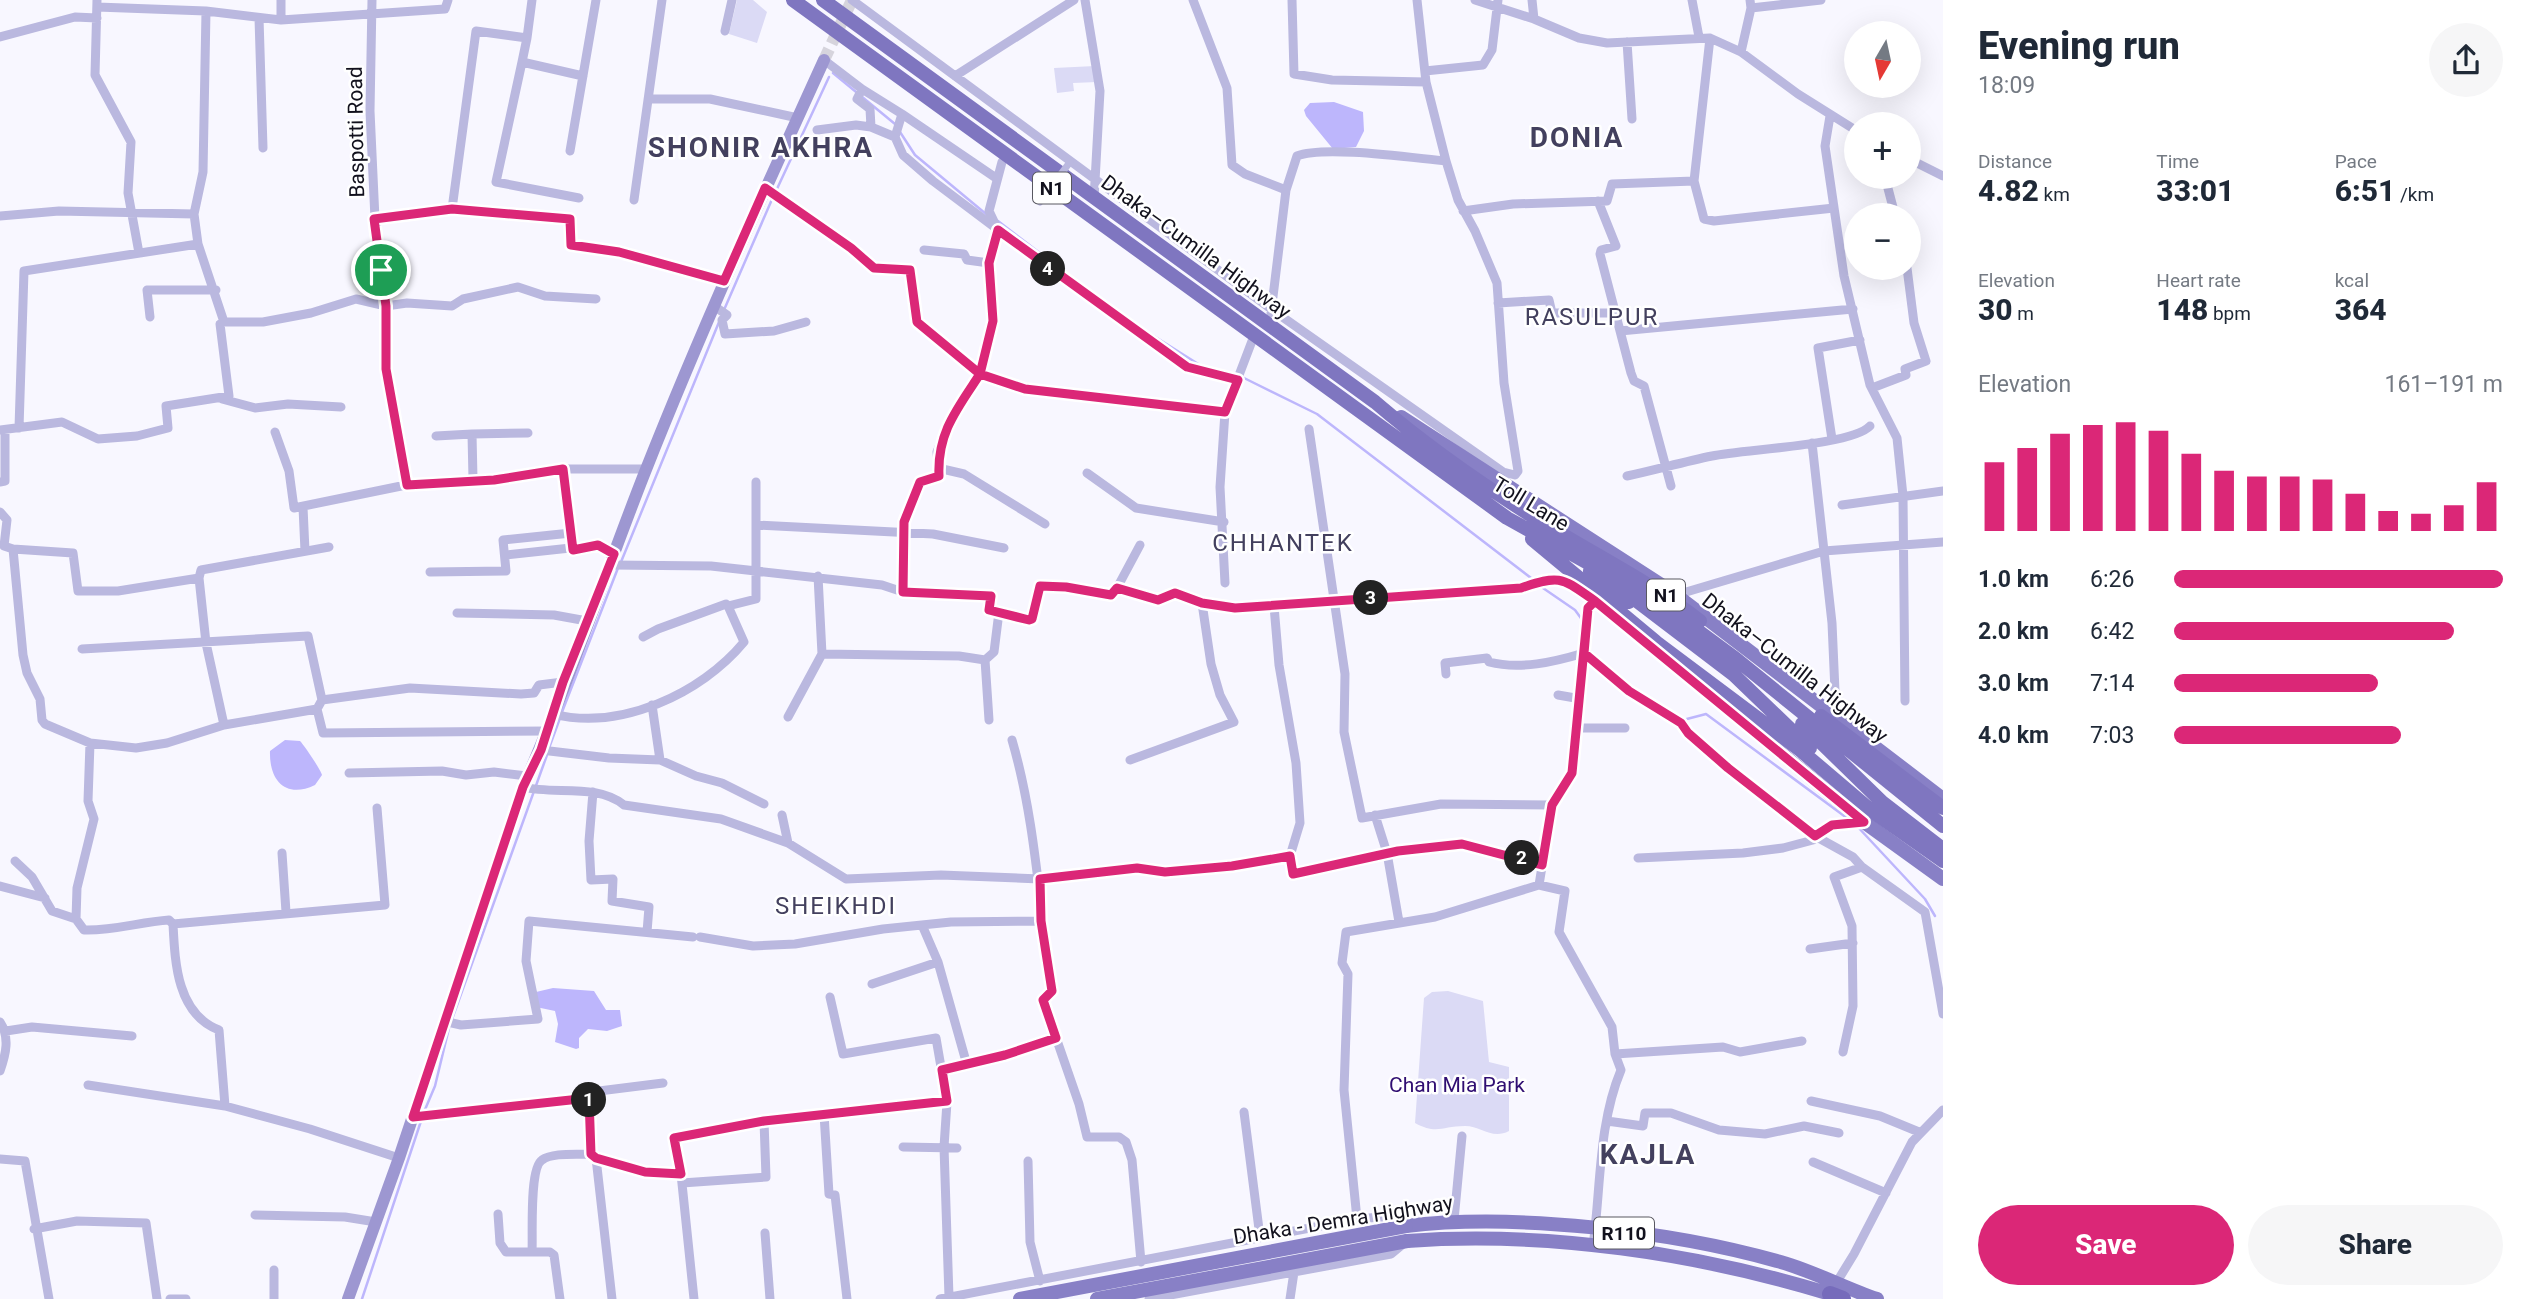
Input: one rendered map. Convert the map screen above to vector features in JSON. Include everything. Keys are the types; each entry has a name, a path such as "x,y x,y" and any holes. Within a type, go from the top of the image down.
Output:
{"highway":[{"path":"780,0 1454,486 1501,513"},
{"name":"Dhaka–Cumilla Highway","path":"793,0 1312,374"},
{"name":"Dhaka–Cumilla Highway","path":"823,0 1375,402 1407,429 1532,516 1670,598 1943,808"},
{"name":"Toll Lane","path":"1312,374 1501,513 1660,603 1736,659"},
{"name":"N1","path":"1501,513 1656,642 1800,750 1869,817 1887,821 1943,861"},
{"path":"1536,533 1800,750"},
{"path":"1557,545 1727,678 1812,760"},
{"path":"1577,555 1734,676 1887,821"},
{"path":"1736,659 1943,826"},
{"path":"1736,659 1882,802 1943,849"},
{"path":"1786,701 1888,799 1943,843"},
{"path":"1841,745 1891,793 1943,834"}],"main road":[{"path":"348,1299 415,1117 445,1022 563,682 646,469 724,281 768,190 824,60"},
{"name":"Dhaka–Cumilla Highway","path":"1375,402 1676,595 1939,793"},
{"name":"N1","path":"1501,513 1595,601 1869,817 1943,879"},
{"name":"Dhaka - Demra Highway","path":"1097,1299 1407,1234 1454,1220 1601,1229 1753,1254 1782,1262 1834,1295"},
{"path":"1599,1247 1601,1229"},
{"name":"Dhaka - Demra Highway","path":"1020,1299 1407,1234 1599,1247 1750,1271 1834,1295 1877,1299"},
{"path":"1750,1271 1753,1254"}],"street":[{"path":"281,0 281,20"},
{"name":"Baspotti Road","path":"372,0 374,13 370,111 374,219 386,306 386,369 407,485"},
{"path":"0,37 75,18 97,8 206,11 281,20 445,9 448,0"},
{"path":"533,0 496,182 579,198"},
{"path":"570,151 596,0"},
{"path":"634,200 662,0"},
{"path":"725,31 732,0"},
{"path":"852,0 1271,309 1510,476 1518,471 1504,383 1497,283 1463,211 1446,160 1426,82 1417,0"},
{"path":"955,76 1074,0"},
{"path":"1085,0 1101,91 1094,199"},
{"path":"1193,0 1227,88 1232,166 1286,190"},
{"path":"1292,0 1293,74 1332,80 1426,82"},
{"path":"1475,0 1497,3 1579,38 1607,43 1710,38 1741,52 1844,124"},
{"path":"1532,0 1534,19"},
{"path":"1692,0 1699,37"},
{"path":"1741,52 1751,4 1821,0"},
{"path":"1425,71 1483,65 1492,50 1497,3"},
{"path":"97,8 95,75 131,142 128,193 139,253"},
{"path":"206,11 203,172 194,214 198,244 216,290 224,322"},
{"path":"260,18 263,148"},
{"path":"452,209 476,32 527,38"},
{"path":"1710,38 1694,181 1707,221 1834,208"},
{"path":"1627,42 1632,119"},
{"path":"824,60 862,89 996,178 998,184 991,217 998,230 989,263 993,321 980,374 950,420 937,452 937,478 918,485 903,533 903,592"},
{"path":"522,62 583,76"},
{"path":"862,89 857,99 870,109 871,127"},
{"path":"649,99 710,99 798,118"},
{"path":"895,137 902,114"},
{"path":"1830,116 1825,146 1853,309 1872,388 1897,438 1903,496 1905,701"},
{"path":"817,130 856,125 871,127 895,137 904,155 913,164 998,230 1187,367 1239,377"},
{"path":"1269,325 1286,190 1297,156 1306,152 1446,160"},
{"path":"996,178 1002,162"},
{"path":"1041,202 1070,162"},
{"path":"1921,165 1943,176"},
{"path":"1463,211 1513,204 1609,201 1612,184 1694,181"},
{"path":"768,190 851,248 874,268 910,270 917,322 980,374 1025,389 1225,412"},
{"path":"1115,214 1124,201"},
{"path":"1598,201 1615,243 1614,247 1600,252 1615,313 1634,381 1644,386 1671,486"},
{"path":"374,219 452,209 570,219 571,245 619,252 724,281"},
{"path":"0,216 133,211 194,214"},
{"path":"19,428 24,271 198,244"},
{"path":"1174,257 1184,244"},
{"path":"923,250 964,254 967,260 989,263"},
{"path":"1872,388 1906,375 1905,369 1926,361 1914,323 1909,280"},
{"path":"0,482 5,481 2,430 62,422 98,439 137,436 168,428 166,406 229,396 220,324 224,322 263,322 310,313 356,299 386,306 407,303 452,306 463,299 518,287 545,296 596,299"},
{"path":"150,317 147,290 216,290"},
{"path":"1498,303 1549,300 1552,313 1615,313"},
{"path":"715,308 727,315 722,320 725,334 774,331 806,322"},
{"path":"1620,331 1853,309"},
{"path":"1832,439 1818,348 1860,340"},
{"path":"1225,583 1224,522 1220,486 1225,412 1252,341"},
{"path":"218,398 255,408 288,404 341,407"},
{"path":"1627,476 1713,456 1832,439 1864,432 1870,426"},
{"path":"1310,429 1345,674 1342,705 1348,760 1362,818 1441,804 1552,805"},
{"path":"275,432 289,471 294,508 407,485 473,479 494,480 563,469 646,469"},
{"path":"436,436 528,433"},
{"path":"472,434 473,479"},
{"path":"1812,443 1832,623 1836,714"},
{"path":"938,468 964,474 1045,524"},
{"path":"563,469 573,550"},
{"path":"1087,473 1136,508 1224,522"},
{"path":"643,638 658,629 726,604 728,606 756,599 756,482"},
{"path":"1842,505 1943,491"},
{"path":"303,507 305,551"},
{"path":"0,512 7,520 4,546 73,553 78,591 118,591 199,578"},
{"path":"756,525 933,534 1004,548"},
{"path":"429,572 506,571 503,540 571,533"},
{"path":"1676,595 1824,551 1943,542"},
{"path":"505,555 573,550 598,545 612,559 632,566 711,566 882,584 903,592 991,596 989,610 1032,619 1040,586 1066,587 1111,595 1140,545"},
{"path":"224,724 206,643 199,578 201,570 226,563 330,547"},
{"path":"13,549 20,598 23,655 27,673 40,699 42,720 90,743 146,746 167,743 224,724 411,688 521,694 534,693 539,685 563,682"},
{"path":"788,716 822,654 818,576"},
{"path":"1117,588 1156,600 1175,593 1202,603 1235,608 1521,588 1549,578 1565,581 1595,601 1588,608 1572,773 1552,805 1539,884"},
{"path":"1130,760 1234,722 1220,695 1211,664 1202,603"},
{"path":"553,714 572,719 603,718 673,700 691,690 732,657 744,642 728,606"},
{"path":"1274,606 1279,665 1296,763 1300,823 1290,856 1293,874 1387,853 1462,844 1542,865"},
{"path":"985,660 994,652 999,612"},
{"path":"457,613 554,615 587,621"},
{"path":"82,649 308,636 323,733 547,731"},
{"path":"1446,674 1445,663 1487,658 1489,662 1512,666 1555,662 1584,653"},
{"path":"1584,653 1629,691 1681,723 1688,733 1728,768 1815,836 1853,857 1862,867 1925,912 1943,1014"},
{"path":"822,654 959,656 985,660"},
{"path":"985,660 989,720"},
{"path":"1558,695 1581,699"},
{"path":"652,705 660,760"},
{"path":"1578,728 1625,728"},
{"path":"830,997 843,1054 936,1038 947,1101 944,1147 944,1298 1040,1282 1143,1262 1260,1237 1357,1219 1392,1216 1407,1234 1391,1254 1150,1299 1143,1262 1132,1160 1126,1142 1118,1137 1087,1137 1079,1104 1043,1000 1052,991 1041,921 1040,879 1022,775 1012,740"},
{"path":"76,919 77,888 94,819 88,800 90,743"},
{"path":"541,750 660,760 696,776 722,783 764,804"},
{"path":"349,773 442,772 466,775 494,772 545,791 593,792 614,796 624,805 722,818 788,843 846,879 941,875 1040,879 1137,868 1165,872 1232,866 1290,856"},
{"path":"593,792 589,841 591,880 613,879 612,901 649,907 648,932"},
{"path":"173,924 385,905 377,808"},
{"path":"782,815 788,843"},
{"path":"1375,815 1387,853 1399,922"},
{"path":"1638,858 1743,853 1783,848 1815,836 1832,825 1869,817"},
{"path":"282,853 286,912"},
{"path":"15,861 32,877 52,911 76,919 85,930 109,931 120,925 169,920 173,924 180,987 199,1020 219,1030 225,1106"},
{"path":"1843,1052 1853,1006 1853,943 1852,926 1834,877 1862,867"},
{"path":"1357,1219 1344,1090 1348,974 1342,963 1346,932 1473,907 1539,884 1565,891 1559,932 1612,1027 1615,1054 1621,1070 1607,1121 1601,1229"},
{"path":"0,886 45,898"},
{"path":"445,1022 461,1025 538,1019 526,961 528,921 697,937 753,946 795,944 922,925 1041,921"},
{"path":"922,925 938,962 967,1065"},
{"path":"1810,949 1853,943"},
{"path":"872,984 938,962"},
{"path":"0,1022 6,1031 6,1047 0,1071"},
{"path":"6,1031 32,1027 132,1036"},
{"path":"942,1070 1056,1038"},
{"path":"1615,1054 1723,1047 1740,1052 1802,1041"},
{"path":"415,1117 589,1098 599,1091 663,1083"},
{"path":"88,1085 225,1106 310,1129 399,1158"},
{"path":"589,1098 593,1156 612,1299"},
{"path":"694,1299 682,1179 674,1138 764,1121 947,1101"},
{"path":"1811,1101 1880,1116 1919,1132"},
{"path":"1834,1295 1919,1132 1943,1110"},
{"path":"1244,1112 1260,1237"},
{"path":"1607,1121 1643,1126 1645,1113 1671,1113 1719,1130 1765,1133 1804,1126 1839,1133"},
{"path":"824,1114 829,1194 835,1195 847,1299"},
{"path":"533,1252 533,1194 538,1163 544,1158 593,1156 645,1172 682,1179 766,1177 764,1121"},
{"path":"1454,1220 1462,1136"},
{"path":"903,1147 957,1148"},
{"path":"0,1159 25,1161 34,1229 48,1299"},
{"path":"1028,1161 1030,1242 1040,1282"},
{"path":"1813,1162 1886,1193"},
{"path":"498,1214 500,1243 506,1252 550,1252 554,1255 560,1299"},
{"path":"256,1215 345,1217 376,1222"},
{"path":"34,1229 77,1221 145,1223 157,1299"},
{"path":"765,1233 770,1299"},
{"path":"274,1270 274,1299"},
{"path":"1290,1299 1294,1272"},
{"path":"170,1299 186,1299"}],"green space":[{"path":"737,0 753,0 767,12 757,43 729,34"},
{"path":"1095,66 1097,82 1073,83 1074,91 1057,93 1054,68"},
{"name":"Chan Mia Park","path":"1448,991 1483,1001 1489,1062 1509,1067 1509,1131 1497,1134 1465,1126 1429,1129 1415,1123 1424,998 1432,992"}],"shaded area":[{"path":"1334,102 1363,112 1364,131 1356,147 1333,149 1306,116 1304,110 1310,103"},
{"path":"285,740 300,741 312,758 322,775 315,785 296,790 288,788 276,779 270,762 270,751"},
{"path":"553,988 594,991 606,1010 620,1010 622,1026 607,1031 588,1029 579,1038 579,1048 576,1049 555,1042 558,1024 555,1011 536,1007 536,992"}],"waterway":[{"path":"833,73 895,124"},
{"path":"776,191 829,77"},
{"path":"900,132 915,155 986,214"},
{"path":"724,310 773,197"},
{"path":"998,221 1122,316 1203,367"},
{"path":"621,562 719,322"},
{"path":"1240,376 1317,414 1535,581"},
{"path":"562,712 618,568"},
{"path":"1540,586 1575,610 1583,621"},
{"path":"1588,650 1598,660"},
{"path":"1683,720 1706,714 1851,821"},
{"path":"549,748 560,718"},
{"path":"451,1022 547,755"},
{"path":"1856,825 1925,899 1935,916"},
{"path":"424,1112 435,1086 449,1028"},
{"path":"362,1299 422,1118"}],"tunnel":[{"path":"824,60 852,0"}],"district":[{"name":"DONIA","path":"1577,137"},
{"name":"SHONIR AKHRA","path":"761,147"},
{"name":"RASULPUR","path":"1592,317"},
{"name":"CHHANTEK","path":"1283,543"},
{"name":"SHEIKHDI","path":"836,906"},
{"name":"KAJLA","path":"1648,1154"}],"route":[{"path":"381,270 374,219 452,209 570,219 571,245 619,252 724,281 765,188 851,248 874,268 910,270 917,322 980,374 993,321 994,292 989,276 989,263 998,230 1029,256 1187,367 1238,380 1225,412 1025,389 980,374 950,420 937,452 939,476 920,482 904,522 903,592 991,596 989,610 1029,620 1032,619 1037,588 1040,586 1066,587 1111,595 1117,588 1158,600 1175,593 1202,603 1235,608 1521,588 1549,578 1565,581 1595,601 1588,608 1584,653 1629,691 1681,723 1688,733 1728,768 1815,836 1832,825 1864,822 1595,601 1588,608 1572,773 1552,805 1542,865 1462,844 1398,851 1293,874 1290,856 1232,866 1165,872 1137,868 1040,879 1041,921 1052,991 1043,1000 1056,1038 1005,1055 942,1070 947,1101 764,1121 674,1138 681,1174 645,1172 596,1158 591,1154 589,1098 413,1117 523,787 541,750 563,682 614,554 598,545 573,550 563,469 494,480 473,479 407,485 386,369 386,306 381,270"}]}
